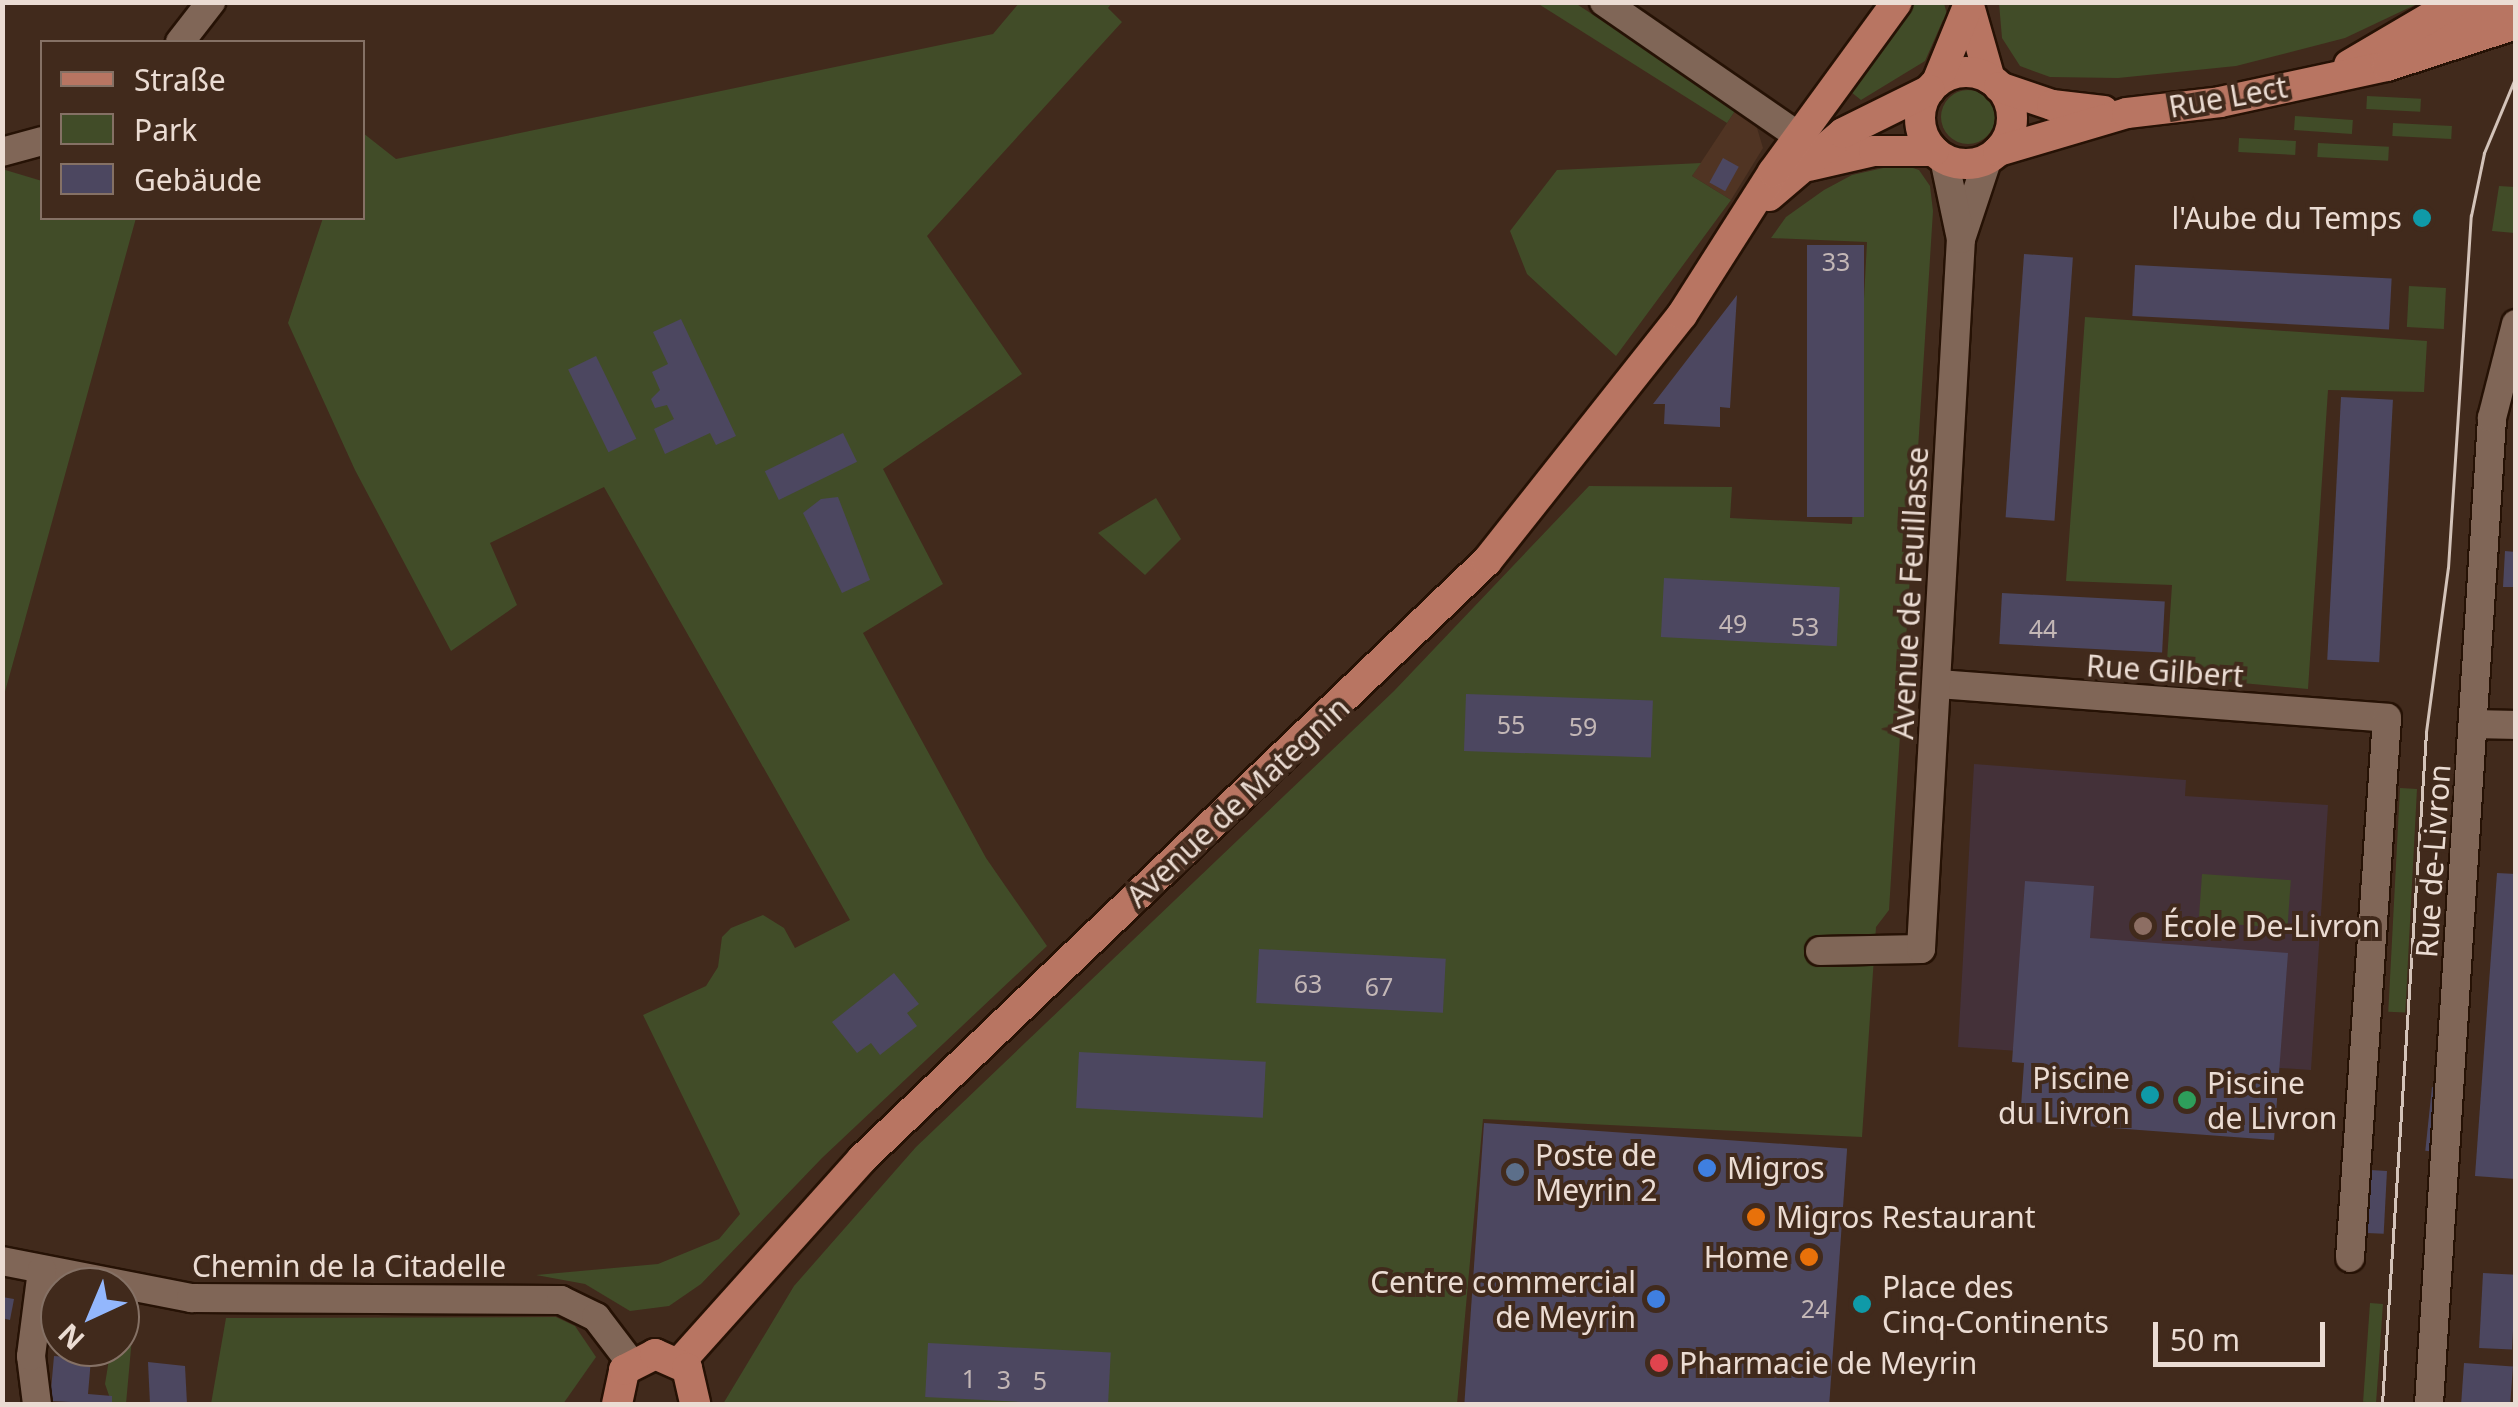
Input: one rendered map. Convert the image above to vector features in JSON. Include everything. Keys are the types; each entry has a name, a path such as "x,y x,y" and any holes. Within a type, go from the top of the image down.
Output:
{"main road":[{"name":"Avenue de Mategnin","path":"680,1362 862,1159 1487,560 1624,393 1897,2"},
{"name":"Rue Lect","path":"2329,77 2456,2"},
{"name":"Rue Lect","path":"2329,77 2510,2"},
{"path":"1968,4 1994,83 2012,120 1993,154 1966,164 1939,154 1921,126 1933,86 1968,4"},
{"name":"Rue Lect","path":"1993,154 2127,113 2220,102 2387,66 2516,24"},
{"path":"1933,86 1967,72 1994,83"},
{"name":"Rue Lect","path":"1994,83 2052,105 2127,113"},
{"name":"Avenue de Mategnin","path":"1756,208 1852,127 1933,86"},
{"name":"Avenue de Mategnin","path":"1804,168 1874,151 1939,154"},
{"path":"617,1404 618,1380 631,1363 656,1354 680,1362 694,1382 695,1404"}],"street":[{"path":"182,40 211,2"},
{"path":"1604,2 1800,137"},
{"path":"2,152 40,142"},
{"name":"Avenue de Feuillasse","path":"1820,951 1921,949 1939,684 1961,240 1939,154"},
{"name":"Avenue de Feuillasse","path":"1961,240 1993,154"},
{"name":"Rue de-Livron","path":"2429,1404 2492,418 2516,324"},
{"name":"Rue Gilbert","path":"1939,684 2387,718"},
{"name":"Rue de-Livron","path":"2350,1258 2387,718"},
{"path":"2475,724 2516,725"},
{"name":"Chemin de la Citadelle","path":"2,1261 40,1270"},
{"path":"36,1404 31,1356 40,1286"},
{"name":"Chemin de la Citadelle","path":"140,1288 191,1298 561,1300 596,1317 631,1363"}],"shaded area":[{"path":"1737,108 1757,128 1763,148 1731,200 1692,176"},
{"name":"École De-Livron","path":"1974,764 2186,780 2185,796 2328,805 2311,1070 1958,1047"}],"green space":[{"path":"1999,2 2419,3 2345,38 2236,66 2118,78 2050,77 2020,66 2002,38"},
{"path":"1019,3 1112,3 1108,8 1122,22 927,236 1022,374 883,469 943,584 863,633 986,858 1047,946 822,1158 701,1284 669,1306 630,1311 585,1284 536,1275 658,1264 719,1239 740,1214 643,1015 706,986 718,967 722,937 731,928 763,915 784,928 795,948 850,920 604,487 490,543 517,605 451,651 355,470 288,323 322,220 365,220 365,135 396,159 993,34"},
{"path":"1537,3 1575,3 1737,108 1727,123"},
{"path":"1914,3 1944,3 1949,22 1943,20 1925,61 1861,100 1851,92"},
{"path":"1968,90 1987,98 1995,117 1987,136 1968,144 1949,136 1941,117 1949,98"},
{"path":"2367,96 2421,99 2420,112 2366,109"},
{"path":"2295,116 2353,120 2352,134 2294,130"},
{"path":"2393,123 2452,126 2451,139 2392,136"},
{"path":"2239,138 2296,141 2295,155 2238,152"},
{"path":"2318,143 2389,147 2388,161 2317,157"},
{"path":"1701,163 1692,176 1731,200 1616,356 1527,274 1510,231 1557,170"},
{"path":"1901,164 1919,170 1930,186 1933,211 1889,910 1876,927 1862,1137 1483,1119 1457,1404 723,1404 794,1286 916,1147 1394,691 1589,486 1732,487 1730,518 1852,524 1867,242 1771,238 1786,217 1824,190 1852,175"},
{"path":"2,169 40,180 40,220 135,220 3,699"},
{"path":"2499,186 2515,187 2515,233 2492,231"},
{"path":"2409,286 2446,288 2444,329 2407,327"},
{"path":"2085,317 2427,341 2424,392 2328,390 2308,689 2166,676 2172,585 2066,581"},
{"path":"1156,498 1181,539 1145,575 1098,533"},
{"path":"2400,788 2417,789 2405,1013 2388,1012"},
{"path":"2202,874 2291,880 2287,928 2199,922"},
{"path":"2370,1303 2383,1304 2376,1403 2363,1402"},
{"path":"556,1317 575,1326 596,1357 563,1404 211,1404 226,1318"},
{"path":"108,1367 129,1367 126,1404 112,1404 105,1384"}],"building":[{"path":"1723,158 1739,167 1725,191 1709,182"},
{"path":"1807,245 1864,245 1864,517 1807,517"},
{"path":"2024,254 2073,257 2054,521 2006,517"},
{"path":"2135,265 2392,278 2389,329 2132,316"},
{"path":"1737,295 1730,408 1720,407 1720,427 1664,424 1665,404 1653,404"},
{"path":"681,319 736,436 716,445 710,433 665,454 654,429 674,419 667,405 655,408 651,399 660,390 652,372 668,364 653,332"},
{"path":"596,356 636,439 608,452 568,370"},
{"path":"2341,397 2393,400 2379,662 2327,660"},
{"path":"843,433 857,462 779,500 765,471"},
{"path":"838,497 870,580 842,593 803,513 821,499"},
{"path":"2505,551 2516,552 2516,587 2503,587"},
{"path":"1664,578 1840,587 1837,646 1661,637"},
{"path":"2002,593 2165,602 2162,652 1999,644"},
{"path":"1466,694 1653,701 1651,757 1464,751"},
{"path":"2497,873 2516,874 2516,1179 2475,1176"},
{"path":"2025,881 2094,886 2090,938 2288,953 2274,1140 2020,1121 2024,1063 2012,1062"},
{"path":"1259,949 1446,959 1443,1013 1256,1003"},
{"path":"894,973 919,1004 907,1013 917,1026 880,1055 871,1043 857,1053 832,1022"},
{"path":"1079,1052 1266,1062 1263,1118 1076,1108"},
{"path":"2432,1087 2442,1088 2435,1152 2425,1151"},
{"name":"Centre commercial de Meyrin","path":"1484,1123 1847,1148 1829,1404 1464,1403"},
{"path":"2370,1170 2387,1171 2384,1234 2367,1233"},
{"path":"2483,1273 2516,1275 2512,1350 2479,1348"},
{"path":"2,1297 14,1299 10,1320 2,1318"},
{"path":"928,1343 1111,1353 1108,1404 925,1397"},
{"path":"148,1362 185,1366 187,1404 150,1404"},
{"path":"2464,1363 2513,1366 2510,1404 2461,1404"},
{"path":"53,1367 90,1367 88,1394 112,1396 112,1404 50,1401"}],"tram line":[{"path":"2382,1404 2426,732 2448,568 2471,216 2484,153 2516,76"}],"place":[{"name":"l'Aube du Temps","path":"2422,218"},
{"name":"École De-Livron","path":"2143,926"},
{"name":"Piscine du Livron","path":"2150,1095"},
{"name":"Piscine de Livron","path":"2187,1100"},
{"name":"Migros","path":"1707,1168"},
{"name":"Poste de Meyrin 2","path":"1515,1172"},
{"name":"Migros Restaurant","path":"1756,1217"},
{"name":"Home","path":"1809,1257"},
{"name":"Centre commercial de Meyrin","path":"1656,1299"},
{"name":"Place des Cinq-Continents","path":"1862,1304"},
{"name":"Pharmacie de Meyrin","path":"1659,1363"}]}
